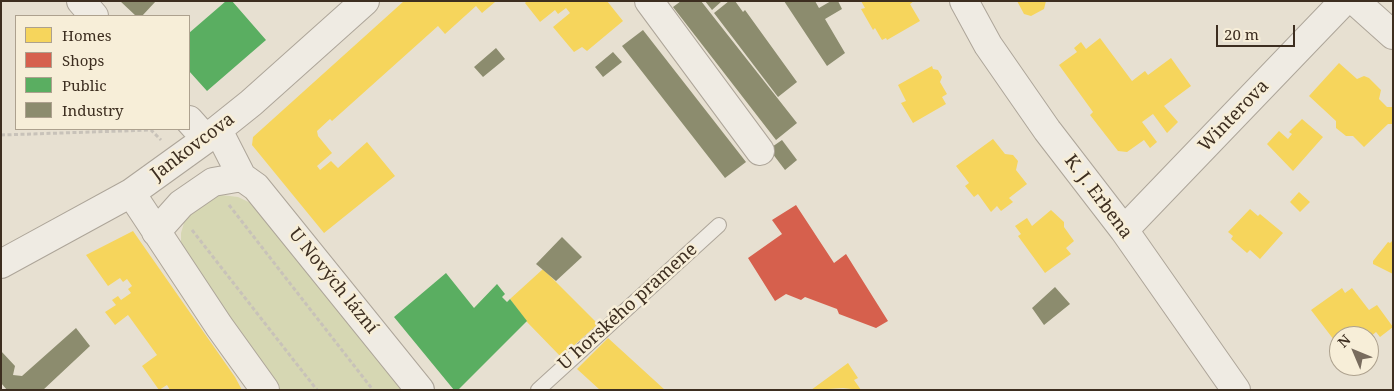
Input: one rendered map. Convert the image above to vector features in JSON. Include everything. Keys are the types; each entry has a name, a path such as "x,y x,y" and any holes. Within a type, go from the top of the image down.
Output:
{"street":[{"path":"81,1 93,15"},
{"name":"Jankovcova","path":"1,264 131,193 179,157 204,130 366,1"},
{"path":"649,1 760,151"},
{"name":"K. J. Erbena","path":"964,1 988,44 1047,130 1124,230 1236,390"},
{"name":"Winterova","path":"1124,230 1344,1"},
{"path":"1355,1 1393,35"},
{"name":"U Nových lázní","path":"204,130 242,176 256,187 420,390"},
{"path":"156,232 182,204 213,182 242,176"},
{"path":"131,193 265,390"}],"lane":[{"name":"U horského pramene","path":"538,390 718,225"}],"path":[{"path":"1,135 151,130 179,157"},
{"path":"227,204 373,390"},
{"path":"189,227 317,390"}],"green space":[{"path":"221,195 238,197 255,205 406,390 280,390 181,247 181,233 186,216 207,198"}],"building: Homes":[{"path":"404,1 495,2 482,13 476,6 445,34 438,26 332,121 330,119 317,131 318,136 332,153 317,166 320,170 331,161 338,168 367,142 395,176 324,233 252,145 253,137"},
{"path":"527,1 607,1 623,21 587,51 582,47 574,52 553,27 570,13 566,8 558,14 555,10 540,22 525,3"},
{"path":"861,1 914,1 910,4 920,21 887,40 886,38 882,40 875,28 873,30 861,9 865,8"},
{"path":"1017,1 1046,1 1044,9 1031,16 1024,14"},
{"path":"1100,38 1132,81 1145,71 1148,75 1171,58 1191,86 1164,106 1178,122 1167,133 1153,114 1142,122 1157,142 1150,148 1144,140 1127,152 1118,151 1090,115 1093,112 1059,65 1077,52 1074,48 1081,42 1086,49"},
{"path":"1339,63 1357,79 1364,76 1369,78 1381,90 1379,99 1387,107 1393,107 1393,124 1388,124 1364,147 1353,136 1346,136 1336,128 1336,121 1309,96"},
{"path":"932,66 933,69 938,70 942,77 940,82 947,94 942,97 946,104 913,123 901,103 906,101 898,85"},
{"path":"1302,119 1323,137 1293,171 1267,144 1279,131 1288,139 1292,134 1289,132"},
{"path":"993,139 1005,154 1013,155 1018,161 1016,170 1027,184 1009,198 1013,202 1001,211 997,206 991,212 978,194 974,197 965,186 969,183 956,166"},
{"path":"1299,192 1310,202 1300,212 1290,202"},
{"path":"1250,209 1258,216 1260,214 1283,233 1260,259 1250,250 1247,253 1231,239 1233,236 1228,232"},
{"path":"1051,210 1064,222 1064,227 1074,241 1066,248 1071,254 1045,273 1018,236 1021,234 1015,226 1027,218 1032,226"},
{"path":"133,231 235,377 242,390 170,390 167,385 159,390 142,366 157,355 128,315 115,325 105,312 116,305 112,300 118,296 121,300 131,293 128,289 132,286 127,279 123,282 120,278 108,286 86,255"},
{"path":"1393,240 1393,274 1373,264 1373,261 1388,242 1390,243"},
{"path":"543,269 598,324 561,357 527,322 510,299"},
{"path":"1342,288 1345,293 1352,288 1369,310 1377,305 1393,327 1380,337 1379,326 1329,326 1329,333 1311,310"},
{"path":"608,338 665,390 600,390 577,369"},
{"path":"848,363 858,378 854,380 861,390 843,388 811,390"}],"building: Shops":[{"path":"796,205 834,263 846,254 888,321 876,328 839,314 837,309 805,297 801,300 786,294 775,301 748,258 782,234 772,220"}],"building: Public":[{"path":"226,1 232,1 266,40 207,91 190,72 190,32"},
{"path":"446,273 474,308 497,284 505,294 502,297 507,302 510,299 527,321 458,390 454,390 394,317"}],"building: Industry":[{"path":"120,1 156,1 143,15 135,15"},
{"path":"681,1 701,1 797,123 776,140 673,7"},
{"path":"705,1 722,1 712,10"},
{"path":"729,1 735,1 743,12 745,10 797,82 778,97 714,13"},
{"path":"784,1 815,1 819,8 831,1 838,1 842,9 825,19 845,53 827,66"},
{"path":"643,30 746,162 725,178 622,46"},
{"path":"496,48 505,59 483,77 474,67"},
{"path":"613,52 622,62 603,77 595,67"},
{"path":"782,140 797,160 785,170 769,149"},
{"path":"562,237 582,257 556,281 536,264"},
{"path":"1055,287 1070,304 1044,325 1032,308"},
{"path":"76,328 90,346 43,390 7,390 1,383 1,351 15,366 13,375 22,376"}]}
